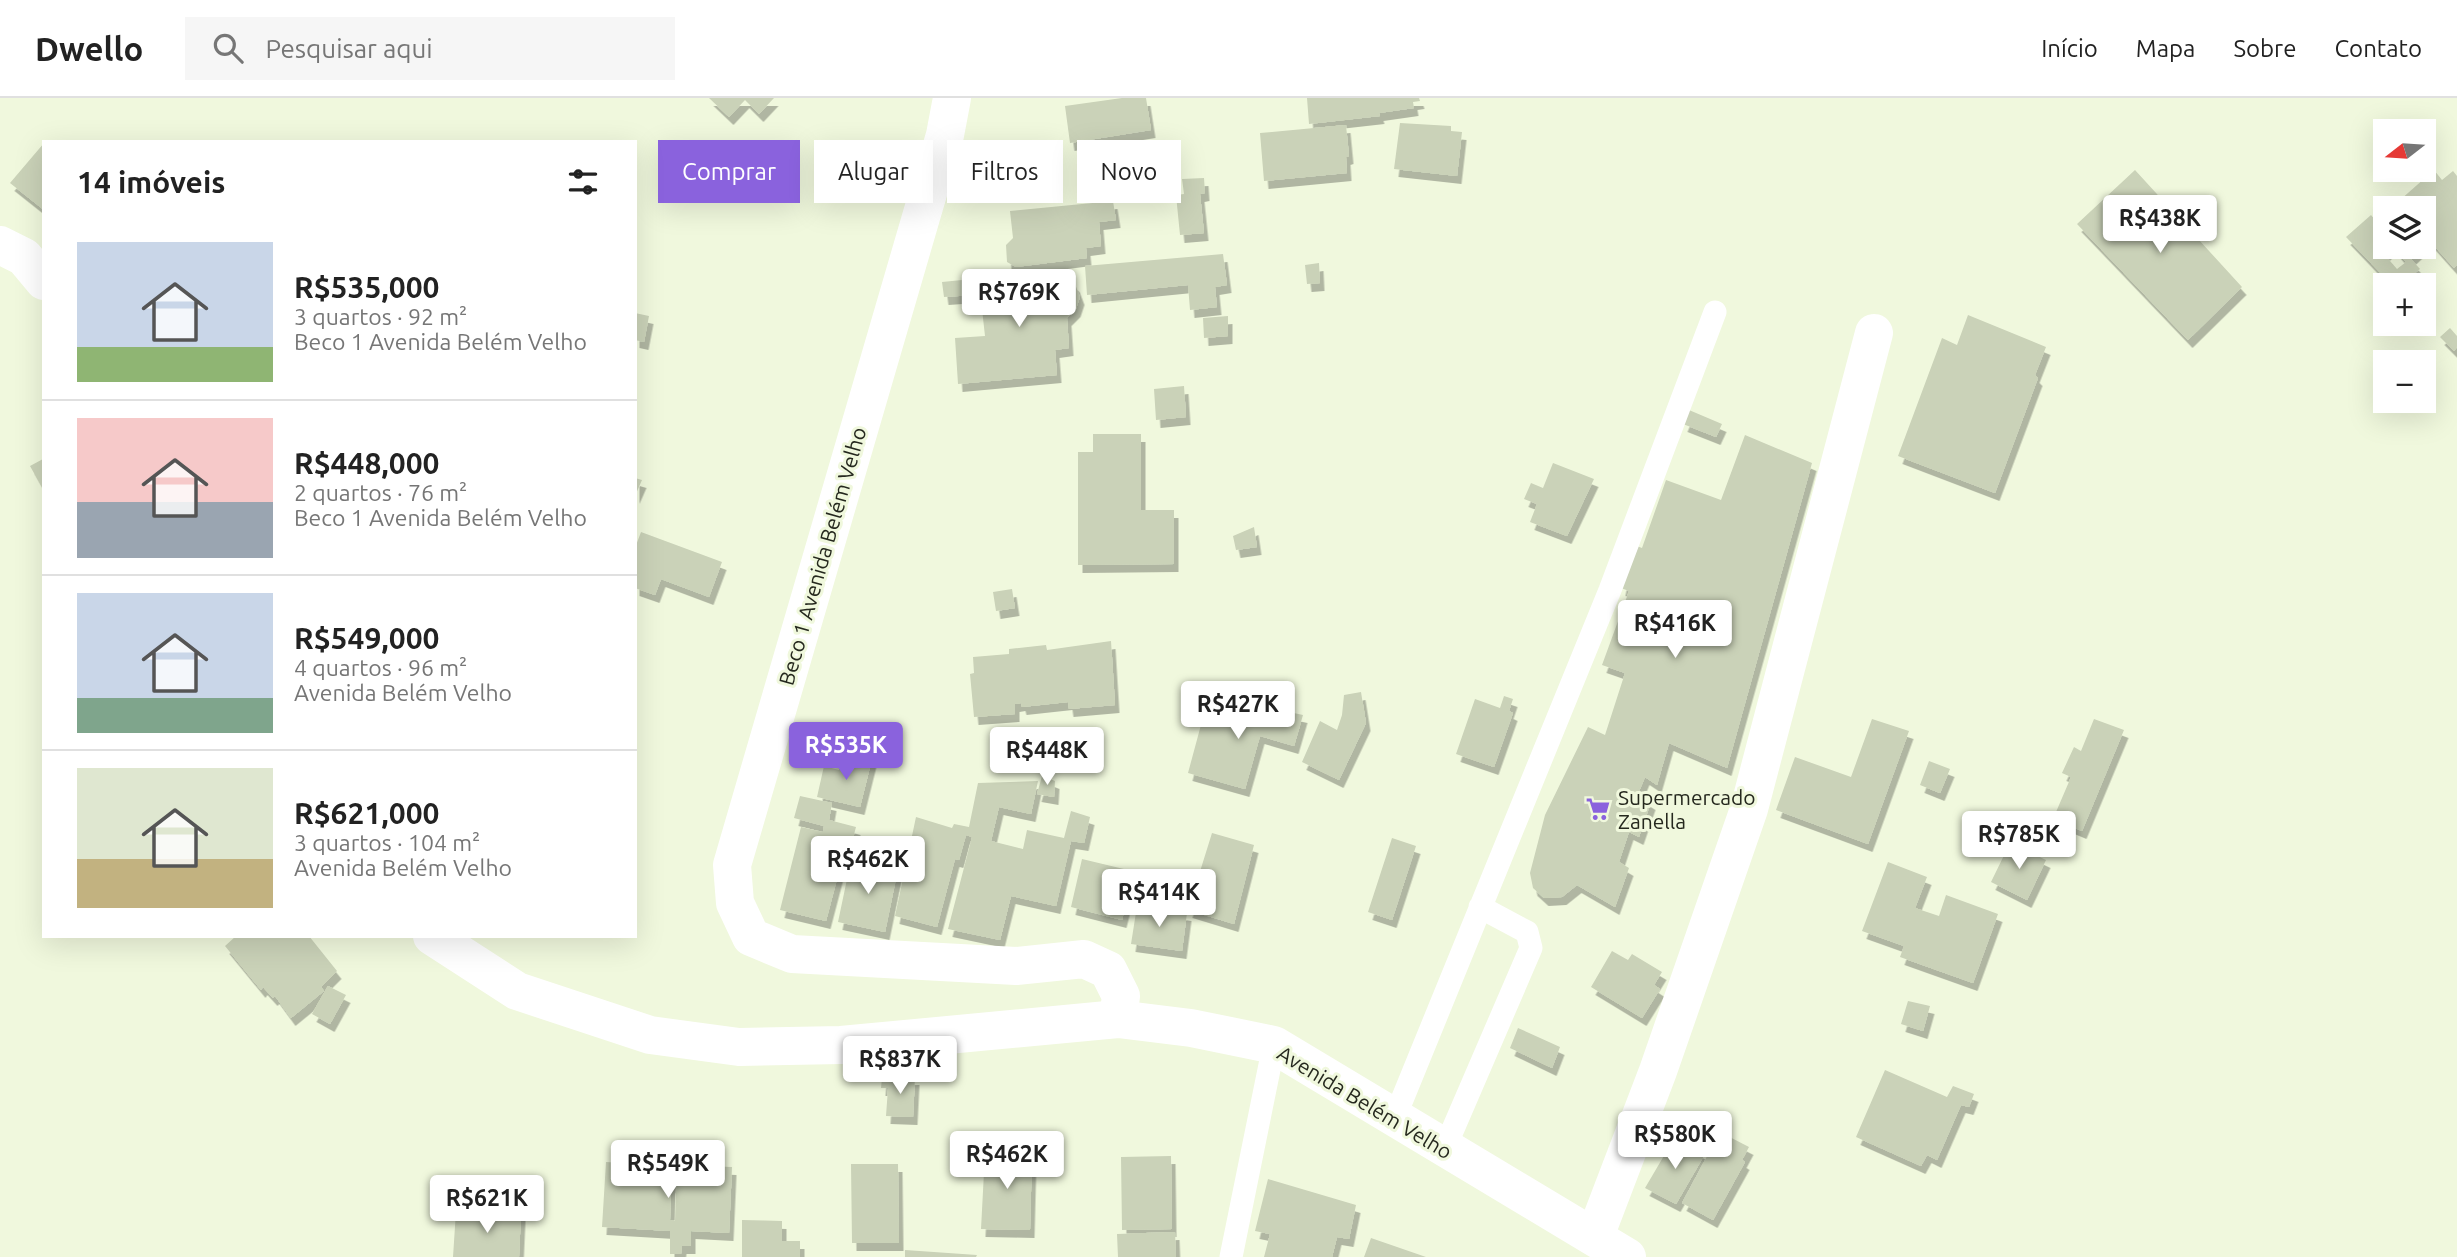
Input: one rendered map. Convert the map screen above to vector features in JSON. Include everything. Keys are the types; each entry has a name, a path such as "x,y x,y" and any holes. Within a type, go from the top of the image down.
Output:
{"street":[{"name":"Beco 1 Avenida Belém Velho","path":"952,98 944,135 732,864 735,903 751,937 792,954 1016,966 1084,959 1108,970 1121,996 1118,1019"},
{"path":"0,245 24,257 42,279"},
{"path":"1595,1236 1658,1071 1749,809 1874,333"},
{"name":"Avenida Belém Velho","path":"435,938 517,990 650,1035 739,1047 841,1045 1118,1019 1191,1028 1274,1045 1395,1116 1444,1150 1627,1257"}],"lane":[{"path":"1395,1116 1610,590 1715,312"},
{"path":"1444,1150 1531,948 1527,932 1480,907"},
{"path":"1231,1257 1274,1045"}],"building":[{"path":"709,98 774,98 759,114 745,100 729,117"},
{"path":"1122,98 1146,98 1151,130 1070,143 1065,106"},
{"path":"1307,98 1419,98 1420,101 1413,102 1414,108 1379,113 1380,116 1309,124"},
{"path":"1400,123 1451,126 1451,131 1462,132 1457,176 1394,169"},
{"path":"1346,125 1349,156 1346,157 1347,173 1264,181 1260,133"},
{"path":"42,145 42,208 10,183"},
{"path":"2135,170 2242,287 2188,340 2077,224"},
{"path":"2453,171 2457,176 2457,265 2454,268 2436,248 2436,196 2405,196 2420,182 2436,182 2436,172 2442,180"},
{"path":"1204,178 1205,193 1200,194 1204,233 1180,235 1177,203 1181,203 1181,194 1184,194 1182,179"},
{"path":"1113,203 1116,220 1099,222 1101,246 1086,248 1087,258 1016,267 1007,262 1006,245 1013,238 1010,211"},
{"path":"2371,215 2373,259 2388,259 2397,269 2406,262 2403,259 2411,259 2420,269 2415,273 2380,273 2346,237"},
{"path":"1223,254 1227,285 1215,287 1217,307 1190,310 1188,285 1087,295 1085,266"},
{"path":"1319,263 1320,283 1307,284 1305,265"},
{"path":"1060,273 1075,284 1080,297 1076,309 1067,318 1069,348 1055,350 1057,375 958,384 955,338 985,336 979,282"},
{"path":"972,279 973,295 944,297 942,282"},
{"path":"637,313 649,316 644,342 637,340"},
{"path":"1968,315 2046,347 2035,375 2038,378 1995,493 1898,456 1942,338 1957,345"},
{"path":"1228,316 1228,336 1204,338 1203,318"},
{"path":"2450,328 2457,336 2457,347 2454,351 2440,337"},
{"path":"1184,386 1186,417 1156,420 1154,389"},
{"path":"1689,410 1722,424 1716,437 1683,424"},
{"path":"1093,434 1141,434 1141,510 1174,510 1174,564 1078,565 1078,452 1093,452"},
{"path":"1745,435 1812,463 1727,768 1669,743 1657,785 1645,777 1638,794 1651,802 1639,837 1629,832 1619,862 1629,868 1615,907 1577,885 1562,897 1544,898 1533,888 1530,873 1545,815 1588,727 1605,735 1625,673 1602,665 1629,591 1621,588 1629,543 1642,548 1666,480 1721,500"},
{"path":"42,460 42,487 30,466"},
{"path":"1553,463 1594,479 1567,536 1530,522 1537,504 1524,499 1531,483 1543,488"},
{"path":"637,479 642,480 637,491"},
{"path":"1254,527 1257,547 1236,550 1233,536"},
{"path":"641,532 722,562 709,597 661,579 655,595 637,589 637,543"},
{"path":"1012,589 1015,608 996,611 993,592"},
{"path":"1111,641 1115,705 1069,709 1068,702 1022,707 1021,703 1015,704 1015,714 974,717 970,674 974,673 973,657 1009,654 1009,649 1046,645 1047,650"},
{"path":"1361,692 1366,723 1339,780 1302,762 1320,721 1337,730 1344,695"},
{"path":"1504,696 1513,699 1509,711 1513,713 1494,767 1456,754 1475,699 1500,708"},
{"path":"1266,707 1303,715 1294,746 1260,736 1245,789 1188,773 1205,710"},
{"path":"1872,719 1909,731 1868,844 1776,810 1795,757 1851,777"},
{"path":"2094,719 2124,730 2082,831 2053,819 2071,777 2062,773 2074,747 2081,751"},
{"path":"856,751 873,755 860,807 817,797 824,766 839,770 840,766 851,772"},
{"path":"1929,761 1950,769 1940,793 1920,785"},
{"path":"1042,776 1055,781 1054,797 1037,794"},
{"path":"1038,781 1031,814 999,807 991,841 1023,849 1027,830 1064,838 1071,811 1090,817 1084,843 1071,841 1056,906 1011,896 1000,940 948,929 972,837 966,835 959,860 955,859 937,927 895,916 916,817 952,828 954,824 969,827 978,783"},
{"path":"800,796 832,803 829,820 856,827 847,861 842,860 826,921 780,910 801,827 823,832 824,826 794,818"},
{"path":"1212,833 1254,845 1234,924 1188,910"},
{"path":"1392,838 1416,846 1392,920 1368,912"},
{"path":"2010,843 2046,860 2027,900 1991,882"},
{"path":"1082,859 1128,870 1126,879 1132,880 1122,920 1071,907"},
{"path":"851,860 898,869 885,932 838,922"},
{"path":"1888,862 1927,877 1915,908 1939,916 1946,895 1998,914 1973,983 1900,957 1904,946 1862,931"},
{"path":"1137,906 1187,913 1182,951 1131,944"},
{"path":"234,938 311,938 337,971 321,987 324,991 291,1018 275,996 273,998 263,987 261,990 225,946"},
{"path":"1612,951 1628,960 1632,954 1662,972 1654,985 1660,989 1642,1018 1591,987"},
{"path":"328,986 346,995 330,1024 312,1014"},
{"path":"1908,1001 1930,1006 1923,1031 1901,1024"},
{"path":"1518,1028 1560,1047 1552,1068 1510,1048"},
{"path":"1885,1070 1947,1097 1953,1086 1974,1094 1969,1107 1961,1105 1937,1160 1927,1155 1921,1166 1856,1137"},
{"path":"915,1077 913,1117 886,1116 888,1088 881,1088 882,1078"},
{"path":"1720,1132 1749,1147 1742,1160 1745,1162 1713,1220 1682,1203"},
{"path":"1675,1137 1705,1154 1676,1204 1645,1188"},
{"path":"997,1147 1009,1148 1009,1153 1032,1154 1030,1230 981,1229 985,1153 997,1150"},
{"path":"1171,1156 1172,1229 1122,1230 1121,1157"},
{"path":"606,1162 672,1166 670,1220 675,1221 677,1165 732,1167 729,1233 691,1231 691,1246 682,1246 681,1254 670,1254 670,1231 602,1227"},
{"path":"851,1164 898,1164 899,1243 852,1243"},
{"path":"1268,1179 1356,1205 1349,1239 1337,1237 1332,1257 1264,1257 1270,1234 1255,1231"},
{"path":"456,1211 521,1213 519,1257 453,1257"},
{"path":"742,1220 782,1221 782,1241 800,1241 800,1257 742,1257"},
{"path":"1175,1232 1176,1257 1118,1257 1117,1234"},
{"path":"1371,1238 1426,1257 1364,1257"},
{"path":"905,1250 977,1255 905,1257"}],"place":[{"name":"Supermercado Zanella","path":"1598,809"}]}
